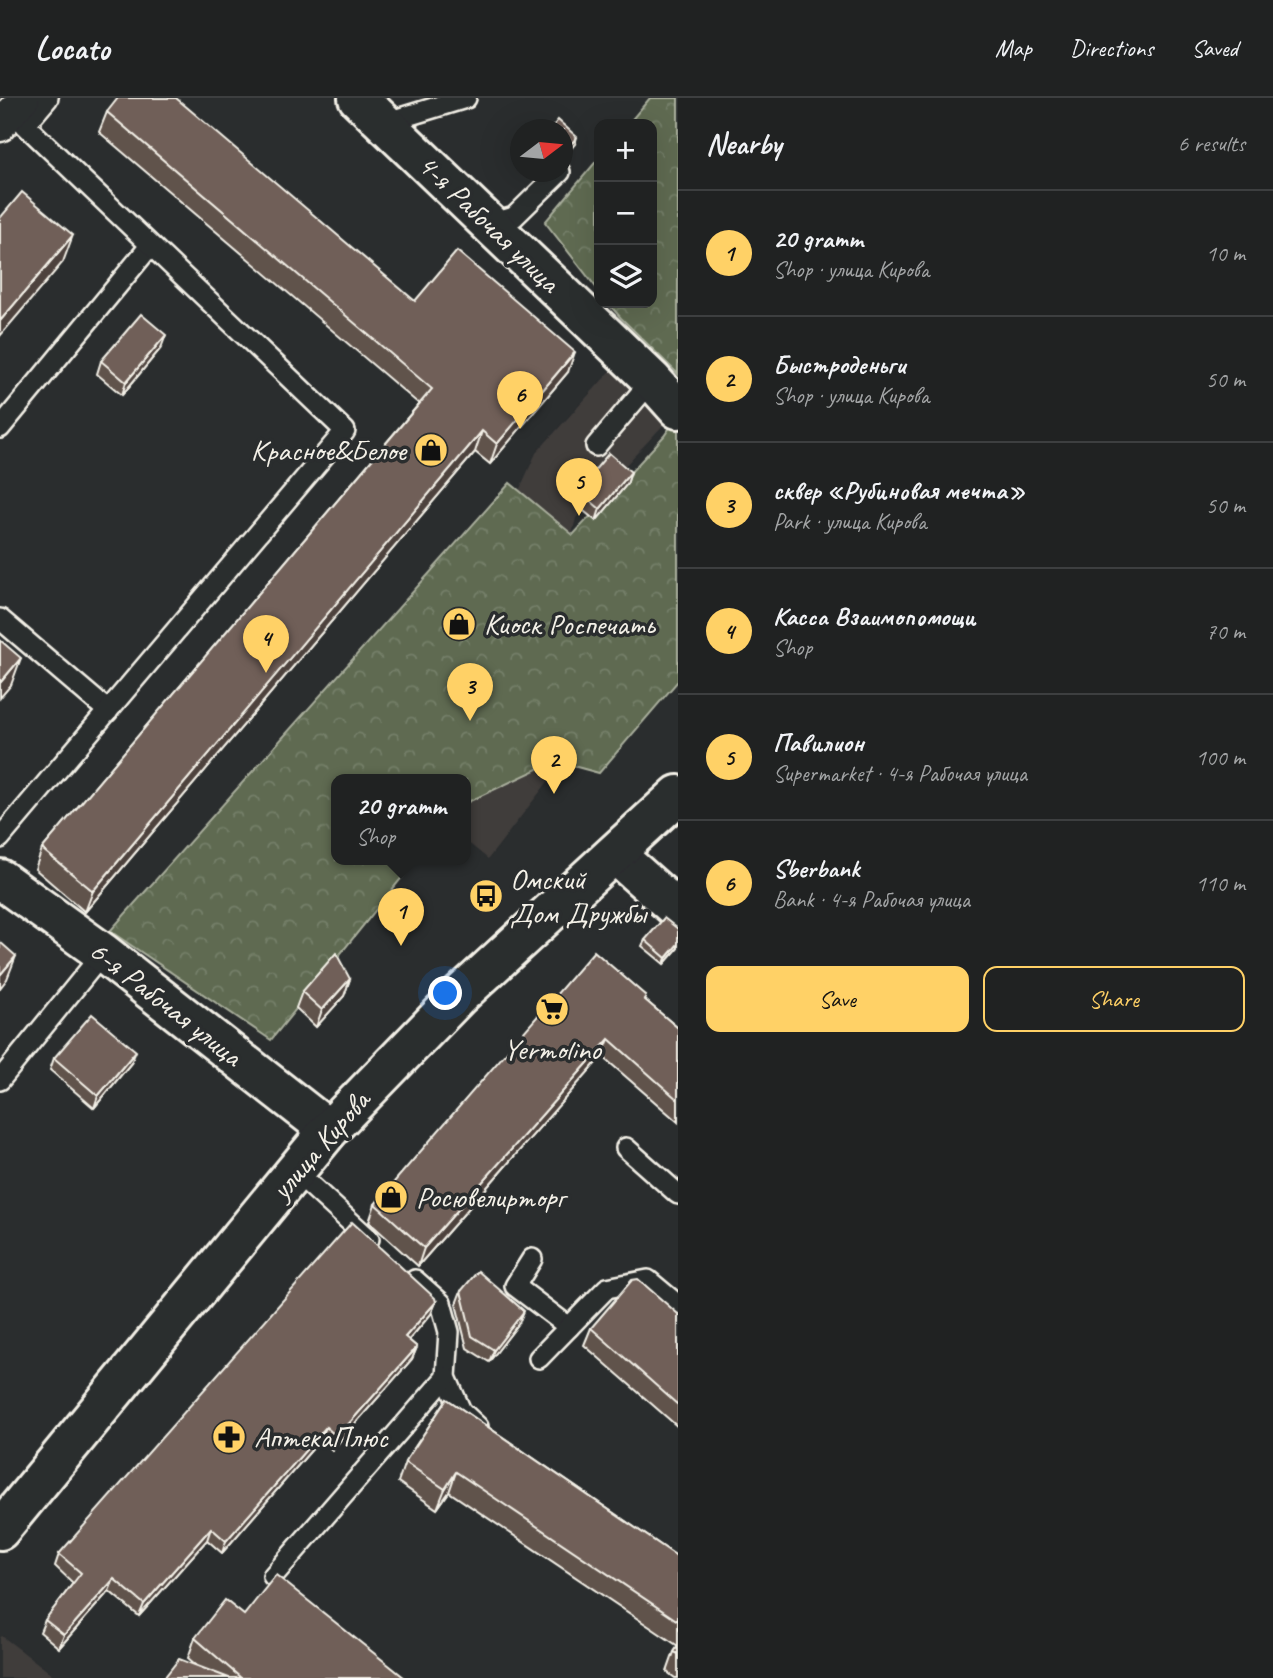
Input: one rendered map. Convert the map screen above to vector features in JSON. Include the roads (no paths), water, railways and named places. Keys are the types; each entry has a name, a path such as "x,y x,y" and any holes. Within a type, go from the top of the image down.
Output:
{"main road":[{"name":"4-я Рабочая улица","path":"371,110 652,380 678,409"},
{"name":"улица Кирова","path":"0,1530 329,1130 459,996 678,795"},
{"path":"615,855 678,911"},
{"name":"6-я Рабочая улица","path":"0,878 103,953 329,1130"}],"street":[{"path":"0,126 24,98"}],"lane":[{"path":"0,838 345,431 25,125 48,98"},
{"path":"371,110 466,98"},
{"path":"490,224 514,217 550,182"},
{"path":"0,428 150,246"},
{"path":"596,446 652,380"},
{"path":"0,619 108,711"},
{"path":"0,1080 103,953"},
{"path":"626,1149 678,1194"},
{"path":"295,1171 383,1251"},
{"path":"532,1259 515,1286 569,1327"},
{"path":"402,1268 441,1303 449,1332 446,1377 461,1411 494,1439"},
{"path":"539,1358 607,1288 648,1280 678,1305"},
{"path":"272,1576 446,1377"}],"place":[{"name":"Sberbank","path":"520,429"},
{"name":"Красное&Белое","path":"431,450"},
{"name":"Павилион","path":"579,516"},
{"name":"Киоск Роспечать","path":"459,624"},
{"name":"Касса Взаимопомощи","path":"266,673"},
{"name":"сквер «Рубиновая мечта»","path":"470,721"},
{"name":"Быстроденьги","path":"554,794"},
{"name":"Омский Дом Дружбы","path":"486,896"},
{"name":"20 gramm","path":"401,946"},
{"name":"Yermolino","path":"552,1009"},
{"name":"Росювелирторг","path":"391,1197"},
{"name":"АптекаПлюс","path":"229,1437"}]}
